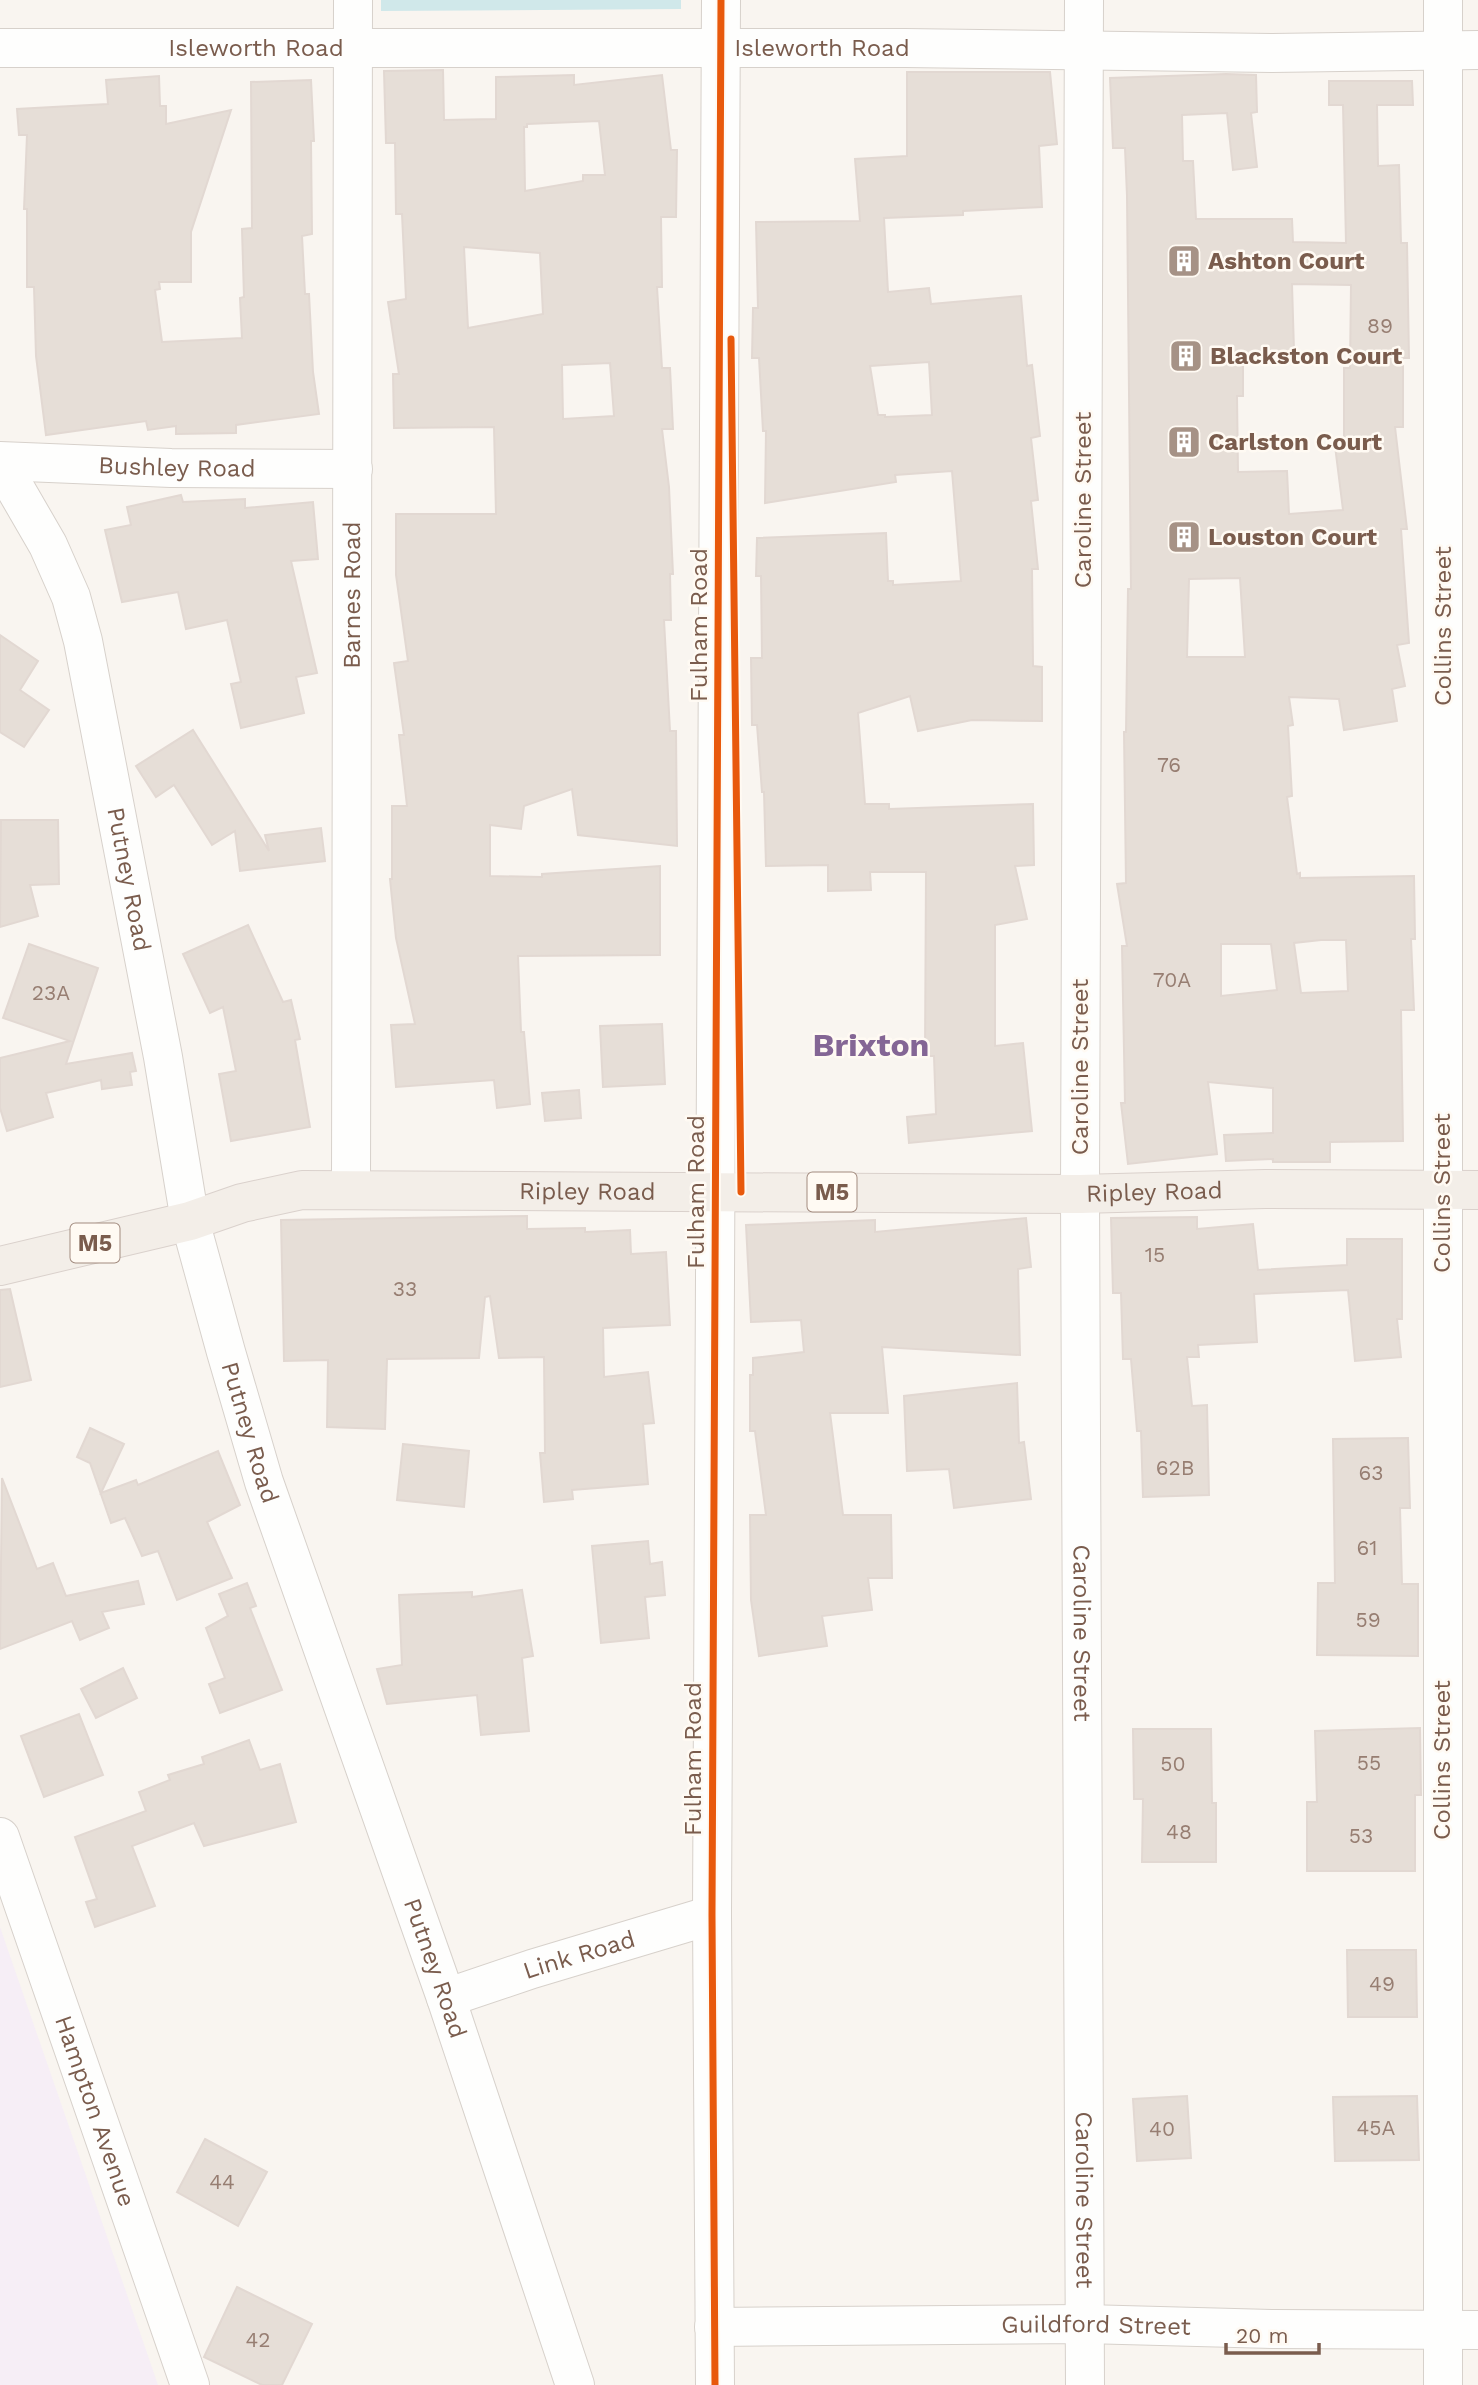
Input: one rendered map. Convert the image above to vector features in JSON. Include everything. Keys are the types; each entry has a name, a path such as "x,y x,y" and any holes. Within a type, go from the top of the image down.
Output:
{"main road":[{"name":"Ripley Road","path":"0,1266 190,1221 272,1196 302,1190 1080,1194 1265,1189 1460,1190"}],"street":[{"name":"Barnes Road","path":"351,1189 353,0"},
{"name":"Fulham Road","path":"715,2385 712,1915 721,0"},
{"name":"Caroline Street","path":"1084,0 1080,1194 1085,2385"},
{"name":"Collins Street","path":"1443,0 1461,50 1460,2330 1443,2385"},
{"name":"Isleworth Road","path":"0,48 721,48 1272,53 1461,50"},
{"name":"Bushley Road","path":"0,462 171,468 353,470"},
{"name":"Putney Road","path":"0,462 48,545 71,597 83,641 161,1044 190,1221 264,1482 446,1998 575,2385"},
{"name":"Hampton Avenue","path":"0,1837 190,2385"},
{"name":"Link Road","path":"446,1998 712,1915"},
{"name":"Guildford Street","path":"714,2328 1085,2323 1274,2329 1460,2330"}],"shaded area":[{"path":"0,1927 112,2251 158,2385 0,2385"}],"water":[{"path":"381,0 681,0 681,9 381,11"}],"building":[{"path":"443,70 444,120 496,119 496,77 574,75 574,85 662,75 671,150 677,150 676,217 661,217 662,287 657,287 662,368 670,368 673,429 662,429 669,487 673,574 670,574 671,620 664,620 670,731 676,731 677,846 578,835 572,789 524,806 521,829 490,825 490,876 542,877 542,874 660,866 660,955 518,956 521,1032 524,1032 530,1104 497,1108 494,1080 396,1087 391,1025 415,1024 396,938 390,879 392,806 407,806 399,735 404,735 394,663 408,661 396,575 396,514 496,514 494,427 394,428 393,374 399,374 388,302 406,299 402,214 396,214 395,143 386,143 384,71","holes":["599,121 605,175 583,175 583,181 525,191 524,127 527,127 527,124","464,247 540,253 543,314 468,328","610,363 614,416 563,419 562,365"]},
{"path":"907,72 1050,72 1057,144 1039,146 1042,207 963,211 963,215 884,218 888,292 929,288 931,304 1021,296 1027,366 1032,365 1040,436 1031,438 1038,500 1031,501 1038,569 1032,569 1033,666 1042,667 1042,721 972,720 918,731 910,696 858,713 865,804 889,804 889,809 1033,804 1034,865 1015,866 1027,919 995,925 995,1046 1023,1043 1032,1131 909,1143 907,1117 936,1114 934,1056 925,1056 926,872 870,872 871,890 828,891 828,865 766,866 764,792 757,725 752,725 751,658 762,658 761,576 756,576 757,538 886,533 888,581 893,581 893,585 961,581 952,471 895,475 896,482 765,503 766,431 763,431 759,358 752,358 753,308 758,308 756,222 860,221 855,159 907,156","holes":["929,362 932,415 878,415 870,366"]},
{"path":"1256,75 1257,112 1251,113 1257,167 1233,170 1227,113 1182,115 1183,161 1193,161 1196,219 1292,219 1293,242 1346,243 1343,105 1329,105 1329,81 1412,81 1413,105 1377,105 1378,166 1399,165 1401,243 1407,243 1409,358 1403,358 1403,427 1395,427 1407,529 1401,529 1409,643 1397,645 1405,686 1392,689 1397,721 1344,730 1339,699 1289,697 1293,725 1288,726 1292,796 1287,797 1297,874 1300,873 1300,878 1414,876 1415,939 1411,939 1414,1010 1401,1010 1403,1141 1330,1142 1330,1162 1273,1162 1273,1159 1226,1161 1224,1135 1273,1133 1273,1088 1208,1082 1217,1154 1128,1164 1121,1103 1125,1103 1122,946 1127,946 1117,884 1126,883 1124,732 1128,589 1131,589 1127,196 1125,148 1113,148 1110,78","holes":["1292,284 1351,285 1350,368 1344,368 1344,445 1335,446 1343,510 1289,514 1287,471 1238,472 1237,396 1243,396 1243,353 1294,351","1240,578 1245,657 1187,657 1189,579","1346,940 1348,991 1301,993 1294,943","1221,944 1271,944 1277,990 1221,996"]},
{"path":"159,76 160,106 166,106 166,124 231,110 191,232 191,282 159,282 160,289 155,290 162,342 242,338 242,229 252,228 251,82 311,80 314,141 311,141 312,234 302,236 305,294 309,294 313,372 319,414 236,425 236,433 176,434 176,426 148,430 146,421 46,435 36,356 34,287 27,287 27,209 24,209 27,135 19,135 17,109 108,104 106,80"},
{"path":"181,495 183,502 245,499 245,508 313,502 318,559 291,561 317,673 296,677 304,713 241,728 231,684 241,682 227,620 186,629 178,592 122,602 105,530 131,525 127,507"},
{"path":"0,635 38,661 20,690 49,710 24,747 0,732"},
{"path":"193,730 269,851 265,835 321,828 325,861 240,871 235,831 212,845 174,785 156,797 136,766"},
{"path":"1,820 58,820 59,884 30,885 38,916 0,927"},
{"path":"248,925 283,1002 291,1000 300,1039 295,1040 310,1127 231,1141 219,1074 236,1071 223,1007 210,1013 183,954"},
{"path":"29,944 98,968 66,1064 132,1053 136,1071 130,1072 132,1085 102,1089 101,1080 46,1093 53,1117 7,1131 0,1108 0,1058 70,1041 3,1018"},
{"path":"662,1024 665,1084 603,1087 600,1026"},
{"path":"579,1090 581,1118 545,1121 542,1093"},
{"path":"527,1216 527,1229 585,1228 585,1232 630,1230 631,1254 666,1252 670,1325 603,1328 604,1377 648,1372 654,1423 643,1424 648,1484 572,1490 573,1499 544,1502 540,1453 545,1453 544,1357 499,1358 490,1296 485,1297 479,1358 387,1359 385,1429 327,1427 328,1360 284,1361 281,1220"},
{"path":"1197,1217 1197,1229 1253,1224 1258,1270 1347,1265 1347,1239 1402,1239 1402,1319 1397,1319 1401,1357 1355,1361 1348,1290 1254,1294 1257,1342 1198,1345 1199,1357 1187,1357 1192,1406 1207,1405 1209,1495 1143,1497 1141,1431 1137,1431 1131,1359 1123,1359 1121,1293 1113,1293 1111,1218"},
{"path":"1026,1218 1031,1267 1018,1269 1020,1355 882,1347 888,1413 830,1413 843,1515 891,1515 892,1578 868,1578 872,1610 822,1616 827,1646 759,1656 751,1600 750,1515 766,1515 755,1431 750,1431 750,1375 753,1375 753,1358 804,1352 801,1320 751,1322 746,1225 875,1220 875,1232"},
{"path":"10,1289 31,1380 0,1387 0,1290"},
{"path":"1017,1383 1019,1443 1024,1442 1031,1499 954,1508 949,1469 907,1471 904,1396"},
{"path":"90,1428 124,1444 101,1493 136,1480 138,1485 218,1451 240,1505 207,1522 232,1578 177,1600 158,1551 142,1556 125,1518 111,1523 90,1463 77,1457"},
{"path":"1408,1438 1410,1508 1400,1508 1402,1584 1418,1584 1418,1656 1317,1655 1318,1583 1335,1583 1333,1439"},
{"path":"403,1444 469,1451 464,1507 397,1500"},
{"path":"2,1478 37,1569 53,1563 66,1596 138,1581 144,1604 102,1612 109,1628 80,1640 72,1621 0,1649"},
{"path":"648,1541 650,1564 662,1562 665,1595 645,1597 649,1638 601,1643 592,1546"},
{"path":"247,1583 256,1606 250,1608 282,1690 220,1713 209,1684 225,1678 206,1628 228,1616 219,1594"},
{"path":"522,1590 533,1656 522,1658 529,1731 481,1735 477,1695 387,1704 377,1669 402,1665 399,1595 472,1592 472,1597"},
{"path":"123,1668 137,1698 96,1718 81,1689"},
{"path":"79,1714 103,1775 44,1797 21,1736"},
{"path":"1420,1728 1421,1795 1415,1795 1415,1871 1307,1871 1307,1802 1317,1802 1315,1731"},
{"path":"1133,1729 1211,1729 1212,1803 1216,1803 1216,1862 1142,1862 1143,1799 1134,1799"},
{"path":"249,1740 260,1770 280,1764 296,1822 204,1846 194,1823 132,1846 155,1906 95,1927 86,1902 97,1899 75,1837 146,1811 139,1792 170,1780 168,1775 204,1764 202,1757"},
{"path":"1347,1950 1416,1950 1417,2017 1348,2017"},
{"path":"1187,2096 1191,2158 1137,2161 1133,2099"},
{"path":"1417,2096 1419,2160 1335,2161 1333,2097"},
{"path":"205,2139 267,2172 238,2226 177,2192"},
{"path":"237,2287 312,2324 282,2385 262,2385 204,2357"}],"cycle path":[{"path":"715,2385 712,1915 721,0"},
{"path":"731,339 741,1192"}],"place":[{"name":"Ashton Court","path":"1184,261"},
{"name":"Blackston Court","path":"1186,356"},
{"name":"Carlston Court","path":"1184,442"},
{"name":"Louston Court","path":"1184,537"}],"district":[{"name":"Brixton","path":"871,1045"}]}
